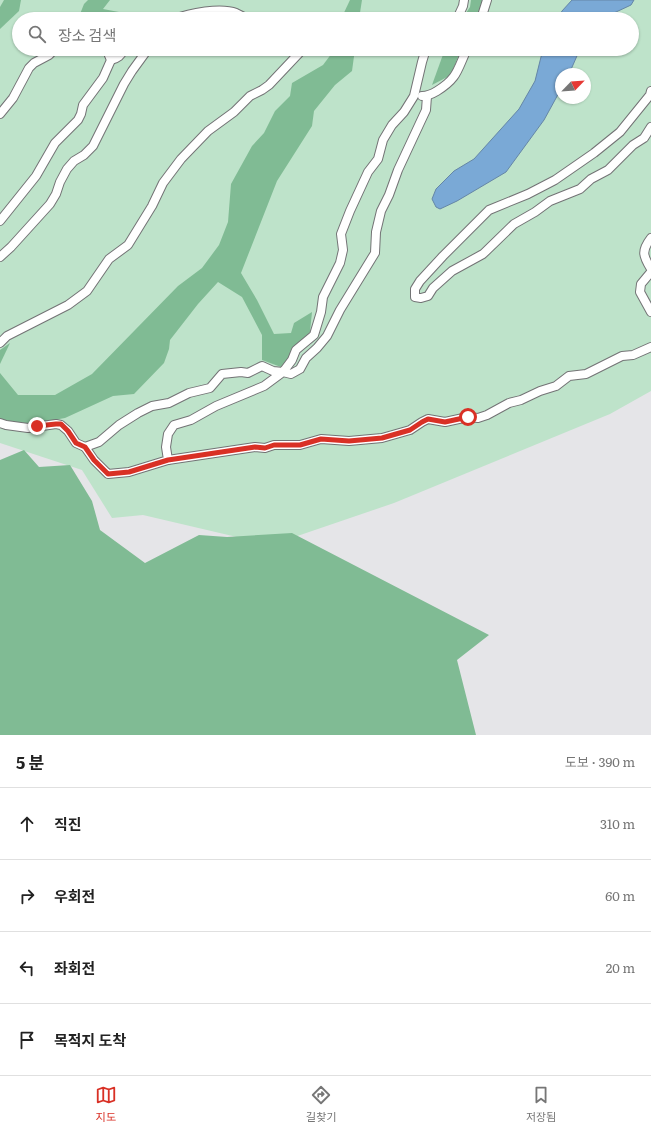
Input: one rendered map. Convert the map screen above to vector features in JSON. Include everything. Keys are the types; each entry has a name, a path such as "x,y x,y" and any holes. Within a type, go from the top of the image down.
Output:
{"lane":[{"path":"461,12 464,6 464,0"},
{"path":"484,12 488,0"},
{"path":"208,12 230,12"},
{"path":"0,114 13,98 29,68 34,63 48,56"},
{"path":"0,221 36,176 55,143 78,120 83,105 103,78 110,60 109,56"},
{"path":"110,60 117,59 120,56"},
{"path":"0,257 50,204 67,169 74,161 84,155 93,146 124,84 143,56"},
{"path":"0,344 7,336 68,305 86,291 109,259 128,245 152,206 163,183 181,159 208,131 234,112 250,96 269,85 296,56"},
{"path":"168,460 166,447 168,434 174,425 191,420 216,406 264,386 283,372 292,360 296,350 314,335 321,312 322,297 340,263 343,250 341,234 350,211 368,172 378,159 383,140 392,125 404,112 414,96 424,56"},
{"path":"414,96 427,96 447,84 454,78 464,56"},
{"path":"651,91 650,95 620,132 594,153 548,183 528,194 489,210 442,256 420,281 415,289 415,297 421,298 428,296 433,288 452,271 483,254 514,224 550,201 580,189 591,180 608,170 633,146 644,138 651,127"},
{"path":"85,447 99,442 119,425 152,406 169,403 189,393 210,388 222,374 241,372 248,373 262,366 274,371 290,374 300,369 306,358 327,336 340,310 375,253 376,232 381,211 426,110 427,96"},
{"path":"651,238 645,247 643,254 651,269"},
{"path":"651,272 641,284 640,292 651,312"},
{"path":"0,423 28,428 61,424 76,443 85,447 94,460 108,474 129,472 168,460 255,447 265,448 274,445 300,445 321,439 349,441 382,438 410,430 428,419 445,422 468,417 478,418 487,415 509,403 521,400 540,390 556,386 569,376 586,374 622,356 633,355 651,347"}],"green space":[{"path":"0,0 651,0 651,391 610,414 394,503 271,545 143,515 112,518 82,470 0,443"},
{"path":"4,0 21,0 19,11 12,12 12,18 0,29 0,7"},
{"path":"88,0 110,0 103,9 119,12 81,12 84,4"},
{"path":"350,0 362,0 360,12 344,12"},
{"path":"471,0 483,0 480,12 467,12 470,7"},
{"path":"330,56 354,56 352,71 335,85 314,111 312,126 277,181 241,273 257,300 274,334 291,333 294,323 312,312 310,332 281,367 262,360 262,335 242,297 218,282 198,304 170,340 169,349 164,363 134,394 113,396 65,418 26,425 0,419 0,373 18,395 55,395 92,374 178,286 202,268 219,245 228,222 231,184 252,146 264,133 275,111 290,96 292,83 323,65"},
{"path":"442,56 458,56 451,75 432,85"},
{"path":"10,343 0,364 0,350"},
{"path":"24,450 39,467 70,465 92,501 100,530 145,563 199,535 227,537 292,533 489,635 457,660 476,735 0,735 0,460"}],"water":[{"path":"572,0 634,0 631,5 616,12 562,11"},
{"path":"541,56 577,56 572,68 555,68 555,100 544,120 506,172 457,201 440,209 436,207 432,199 436,189 454,171 474,159 519,109 535,81"}],"route":[{"path":"37,426 61,424 76,443 85,447 94,460 108,474 129,472 168,460 255,447 265,448 274,445 300,445 321,439 349,441 382,438 410,430 428,419 445,422 468,417"}]}
